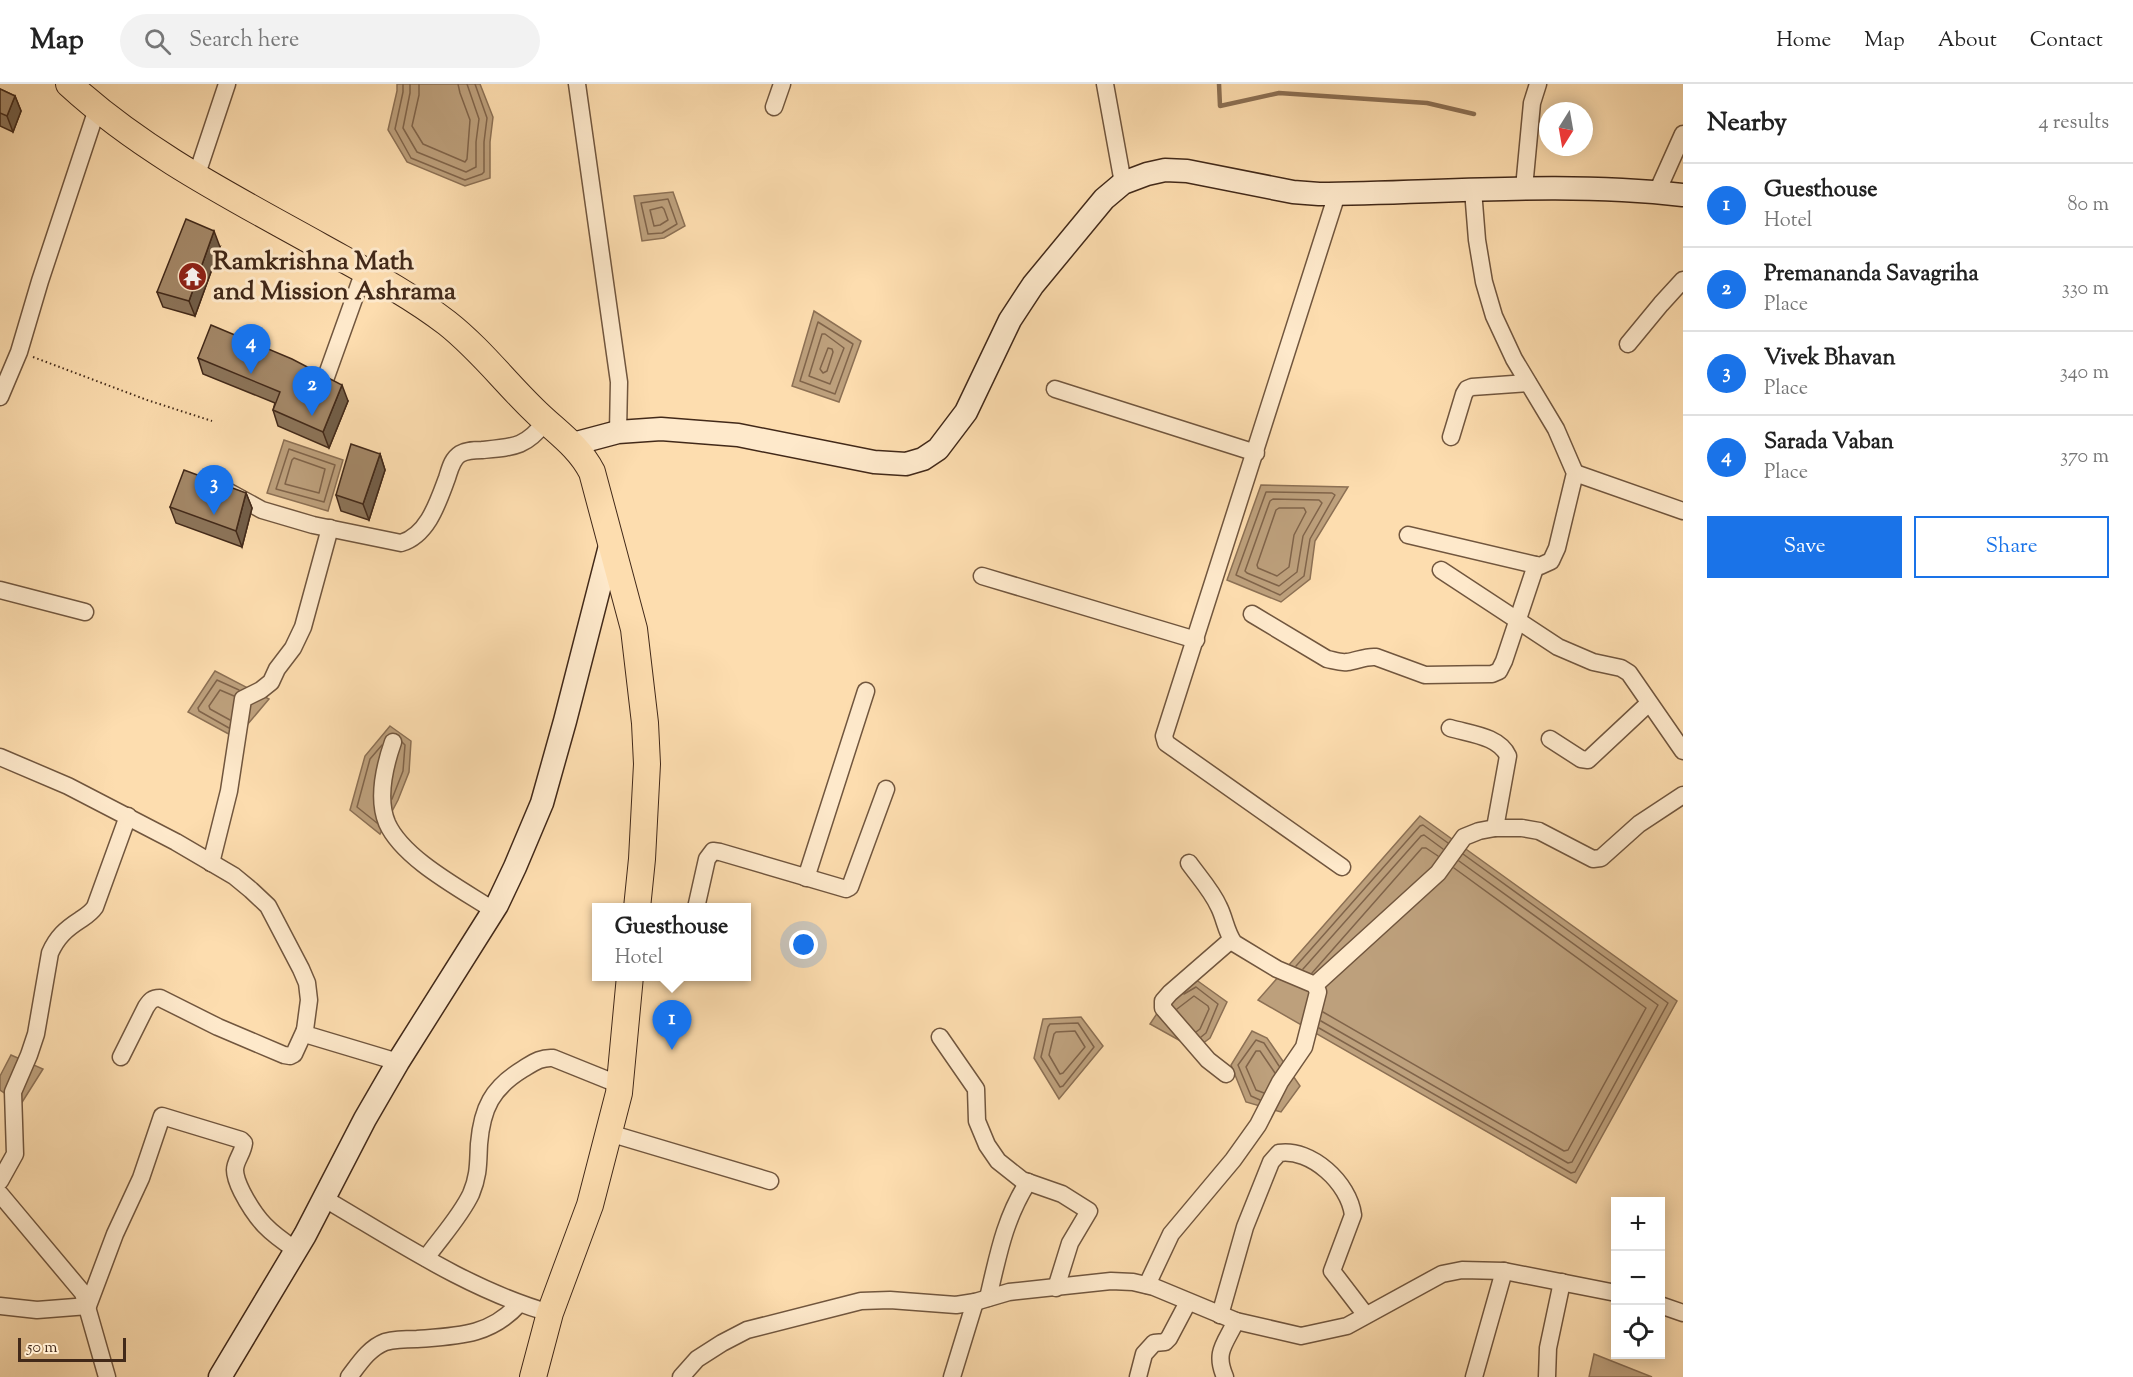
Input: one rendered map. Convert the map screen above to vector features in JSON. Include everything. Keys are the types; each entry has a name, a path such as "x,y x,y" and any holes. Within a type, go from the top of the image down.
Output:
{"main road":[{"path":"69,84 97,109 196,177 364,271 447,323 585,458 592,472 634,629 648,764 640,903"},
{"path":"573,444 618,432 661,429 738,435 874,462 906,464 923,459 938,449 966,412 1010,320 1033,285 1104,199 1123,183 1147,174 1165,170 1187,171 1293,192 1337,194 1524,188 1657,192 1683,195"},
{"path":"220,1377 296,1250 365,1119 493,910 515,867 542,803 611,542"},
{"path":"532,1377 550,1313 591,1205 609,1133 620,1085 630,981"}],"street":[{"path":"196,177 227,84"},
{"path":"577,84 620,382 618,432"},
{"path":"774,107 782,84"},
{"path":"1105,84 1123,183"},
{"path":"1524,188 1532,103 1538,84"},
{"path":"0,398 19,352 97,109"},
{"path":"1657,192 1683,134"},
{"path":"1408,535 1540,566 1551,561 1557,548 1575,472 1556,429 1503,338 1484,282 1477,240 1473,190"},
{"path":"1337,194 1164,736 1166,743 1342,867"},
{"path":"326,377 364,271"},
{"path":"1628,344 1660,304 1683,280"},
{"path":"1452,437 1467,389 1528,383"},
{"path":"1055,389 1256,453"},
{"path":"213,486 241,497 262,510 330,528 401,543 410,540 421,531 440,497 453,461 460,454 471,450 521,445 534,437 546,421"},
{"path":"1575,472 1683,511"},
{"path":"211,863 229,791 243,699 271,682 277,669 293,648 303,627 330,528"},
{"path":"1252,614 1327,659 1345,662 1368,656 1376,657 1425,675 1492,674 1499,671 1504,661 1536,565"},
{"path":"1441,570 1550,642 1577,656 1621,668 1629,673 1683,751"},
{"path":"982,576 1196,640"},
{"path":"0,590 85,612"},
{"path":"806,878 866,691"},
{"path":"1550,740 1581,759 1588,760 1649,703"},
{"path":"1450,728 1497,742 1508,756 1495,828"},
{"path":"393,741 383,778 384,814 387,824 397,838 424,865 493,910"},
{"path":"0,757 68,786 128,816 234,876 268,906 307,983 309,1000 305,1030 294,1054 290,1056 218,1027 160,998 151,1000 146,1007 121,1056"},
{"path":"697,903 707,859 713,851 841,889 850,887 886,789"},
{"path":"1315,985 1438,873 1464,837 1495,828 1522,828 1539,831 1593,859 1601,858 1639,824 1683,795"},
{"path":"0,1180 15,1154 13,1092 36,1034 50,953 62,933 92,913 128,816"},
{"path":"1147,1285 1171,1234 1233,1160 1258,1125 1280,1082 1304,1047 1318,992 1315,985 1277,969 1253,956 1231,940 1212,894 1189,863"},
{"path":"1226,1074 1208,1060 1163,1008 1163,1001 1231,940"},
{"path":"305,1030 308,1035 398,1062"},
{"path":"940,1037 976,1089 977,1121 987,1145 998,1161 1028,1182 1062,1194 1089,1211 1070,1243 1056,1288"},
{"path":"426,1258 462,1210 471,1193 480,1163 479,1143 484,1116 493,1093 503,1083 536,1062 553,1058 620,1085"},
{"path":"88,1306 115,1234 141,1178 162,1116 241,1140 244,1143 235,1173 245,1196 260,1223 296,1250"},
{"path":"609,1133 770,1181"},
{"path":"1220,1315 1245,1227 1271,1162 1278,1153 1288,1152 1307,1159 1336,1178 1352,1205 1353,1215 1332,1272 1365,1314"},
{"path":"952,1377 982,1300 1009,1216 1028,1182"},
{"path":"0,1194 83,1293 106,1377"},
{"path":"324,1199 459,1276 519,1304 550,1313"},
{"path":"681,1377 697,1359 747,1330 861,1301 890,1299 945,1305 982,1300 1009,1292 1112,1281 1147,1285 1236,1321 1301,1336 1347,1326 1365,1314 1442,1274 1462,1269 1504,1271 1611,1292"},
{"path":"1474,1377 1504,1271"},
{"path":"1547,1377 1548,1348 1562,1282"},
{"path":"1138,1377 1144,1354 1154,1343 1169,1338 1188,1302"},
{"path":"349,1377 367,1354 384,1342 454,1335 487,1329 503,1320 519,1304"},
{"path":"0,1306 38,1310 88,1306"},
{"path":"1665,1307 1683,1313"},
{"path":"1225,1377 1219,1360 1220,1352 1236,1321"}],"path":[{"path":"19,352 147,400 212,421"}],"water":[{"path":"397,84 480,84 493,117 490,178 465,186 407,162 388,130"},
{"path":"673,192 685,226 664,238 642,241 634,196"},
{"path":"814,311 861,341 839,402 792,386"},
{"path":"284,440 343,460 328,511 267,493"},
{"path":"1261,485 1348,487 1315,541 1310,579 1281,602 1227,580"},
{"path":"215,671 269,699 236,738 188,712"},
{"path":"390,726 411,741 409,772 398,800 380,834 350,810 365,756"},
{"path":"1420,816 1677,1001 1576,1183 1258,1000"},
{"path":"1195,979 1227,1002 1210,1038 1195,1049 1150,1024 1168,997"},
{"path":"1081,1017 1103,1046 1059,1099 1034,1058 1043,1019"},
{"path":"1252,1031 1267,1038 1300,1086 1281,1112 1246,1102 1231,1065"},
{"path":"11,1055 43,1069 21,1104 0,1090 0,1076"},
{"path":"1594,1354 1652,1377 1589,1377"}],"building":[{"path":"0,89 15,96 7,116 0,113"},
{"path":"186,219 214,231 189,301 157,292"},
{"path":"211,325 292,359 342,385 323,432 273,410 280,392 198,358"},
{"path":"351,444 380,454 363,504 336,495"},
{"path":"184,470 246,493 236,531 170,507"}],"waterway":[{"path":"1219,84 1220,106 1279,93 1427,103 1474,114"}],"place":[{"name":"Ramkrishna Math and Mission Ashrama","path":"192,277"},
{"name":"Sarada Vaban","path":"251,374"},
{"name":"Premananda Savagriha","path":"312,416"},
{"name":"Vivek Bhavan","path":"214,515"},
{"name":"Guesthouse","path":"672,1050"}]}
